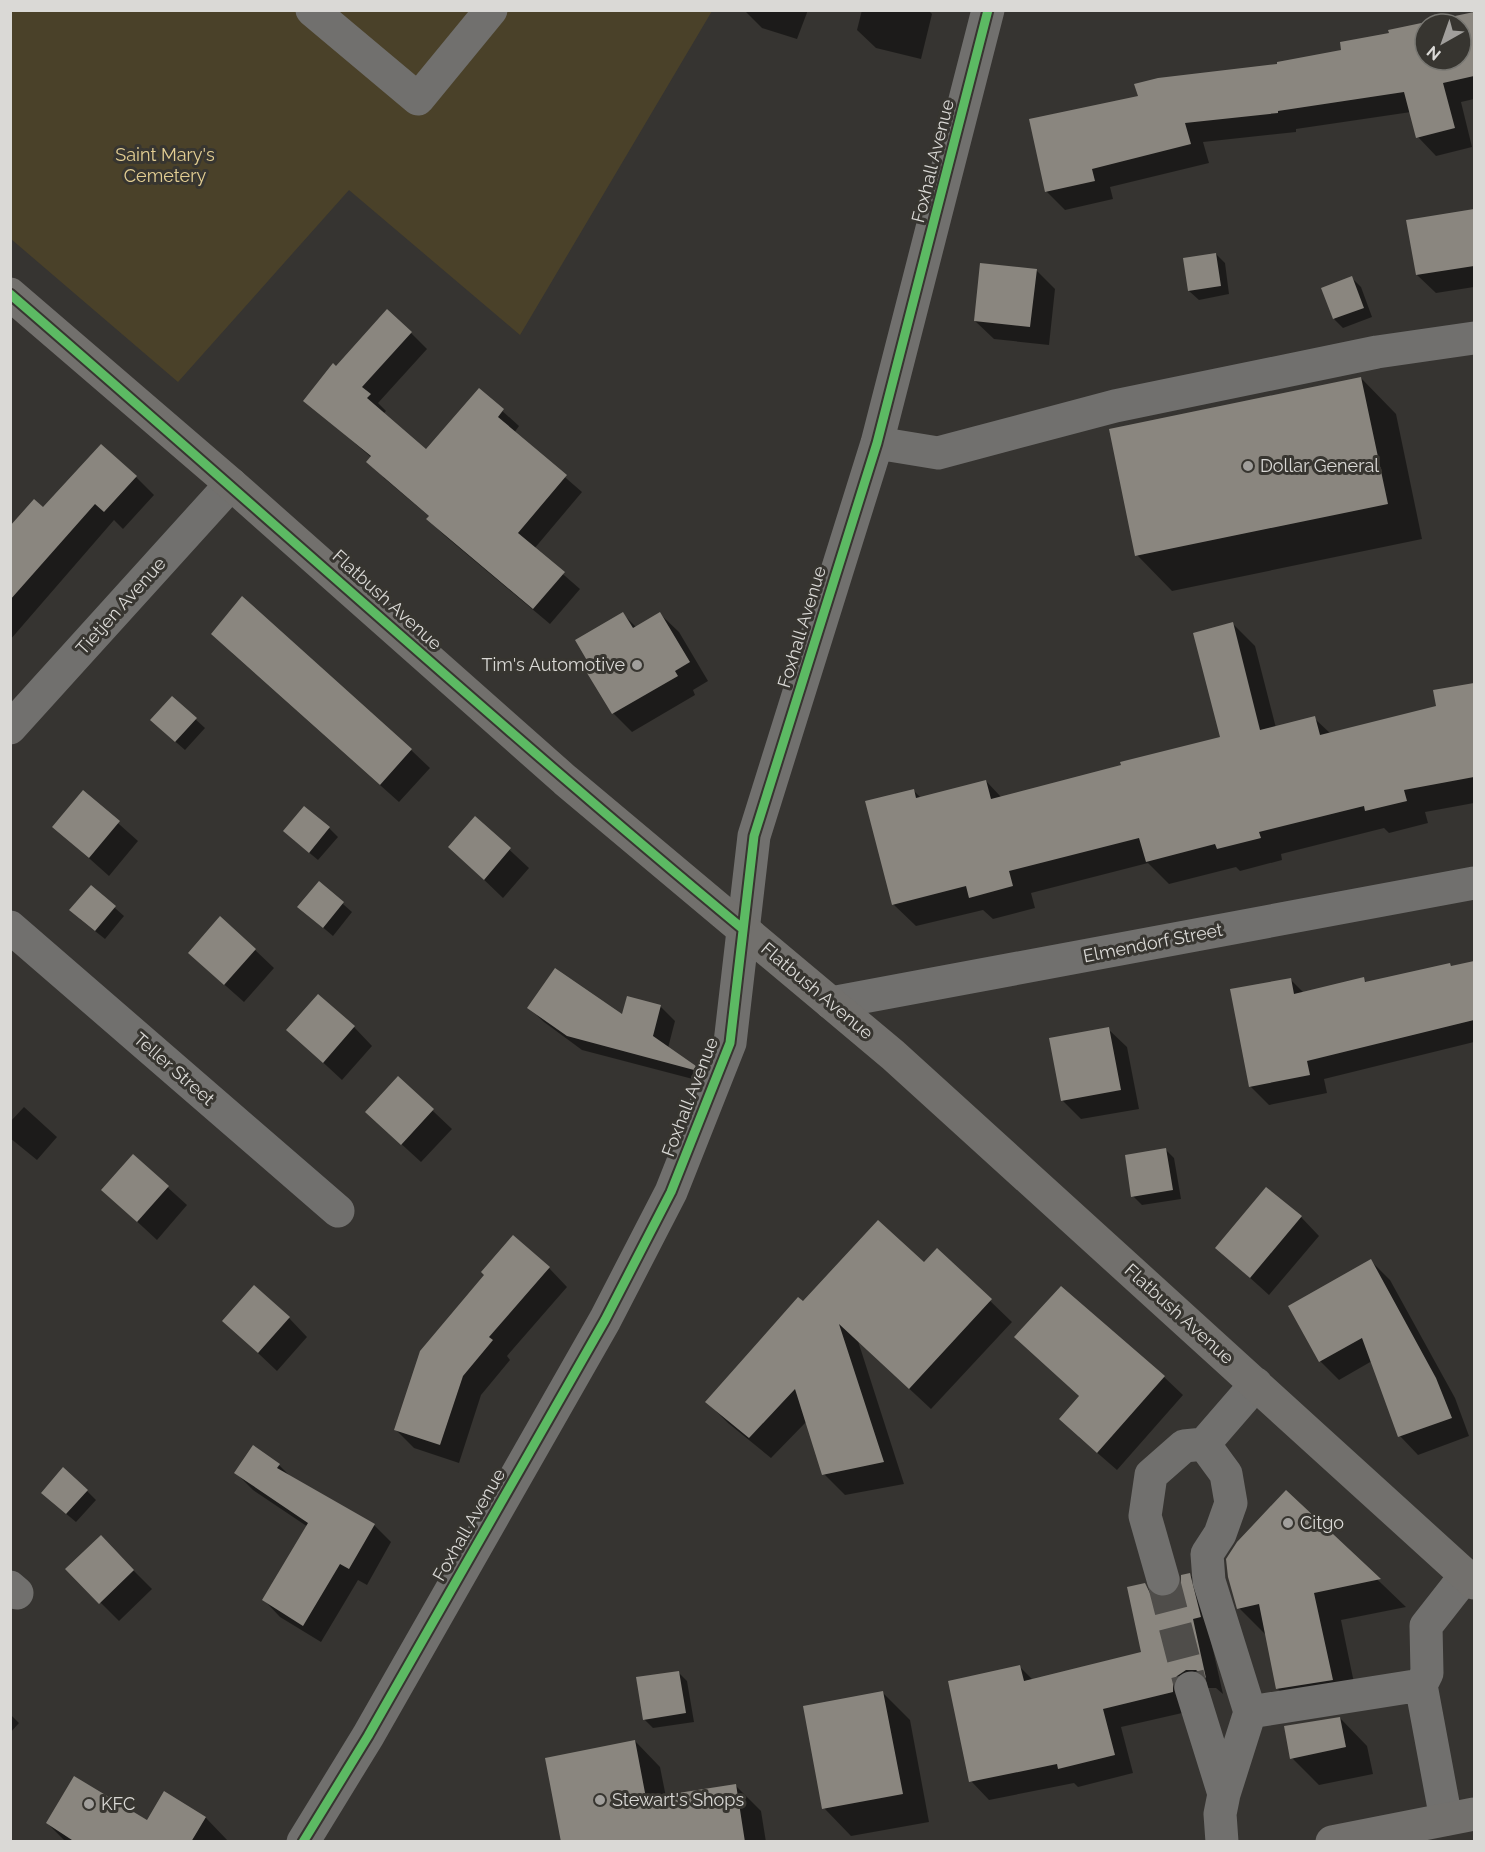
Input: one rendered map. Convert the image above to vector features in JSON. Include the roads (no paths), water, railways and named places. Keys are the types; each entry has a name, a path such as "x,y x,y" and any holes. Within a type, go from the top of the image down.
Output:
{"main road":[{"name":"Flatbush Avenue","path":"10,294 231,484 565,780 893,1055 1470,1579"},
{"path":"1332,1842 1460,1816"}],"street":[{"path":"312,10 418,99 490,10"},
{"name":"Foxhall Avenue","path":"303,1842 368,1737 588,1350 671,1192 730,1043 754,836 877,443 988,10"},
{"path":"877,443 938,453 1115,406 1377,352 1474,339"},
{"name":"Tietjen Avenue","path":"10,728 231,484"},
{"name":"Elmendorf Street","path":"831,1003 1474,883"},
{"name":"Teller Street","path":"10,927 338,1211"},
{"path":"1162,1579 1145,1516 1151,1475 1184,1446 1204,1444 1256,1384"},
{"path":"1204,1444 1226,1474 1231,1503 1220,1534 1207,1554 1209,1581 1250,1712 1224,1794 1220,1814 1222,1842"},
{"path":"1460,1816 1421,1685 1427,1673 1426,1626 1470,1579"},
{"path":"1250,1712 1421,1685"},
{"path":"1191,1688 1224,1794"}],"tunnel":[{"path":"1163,1579 1191,1688"}],"place":[{"name":"Dollar General","path":"1248,466"},
{"name":"Tim's Automotive","path":"637,665"},
{"name":"Citgo","path":"1288,1523"},
{"name":"Stewart's Shops","path":"600,1800"},
{"name":"KFC","path":"89,1804"}],"park label":[{"name":"Saint Mary's Cemetery","path":"165,165"}]}
